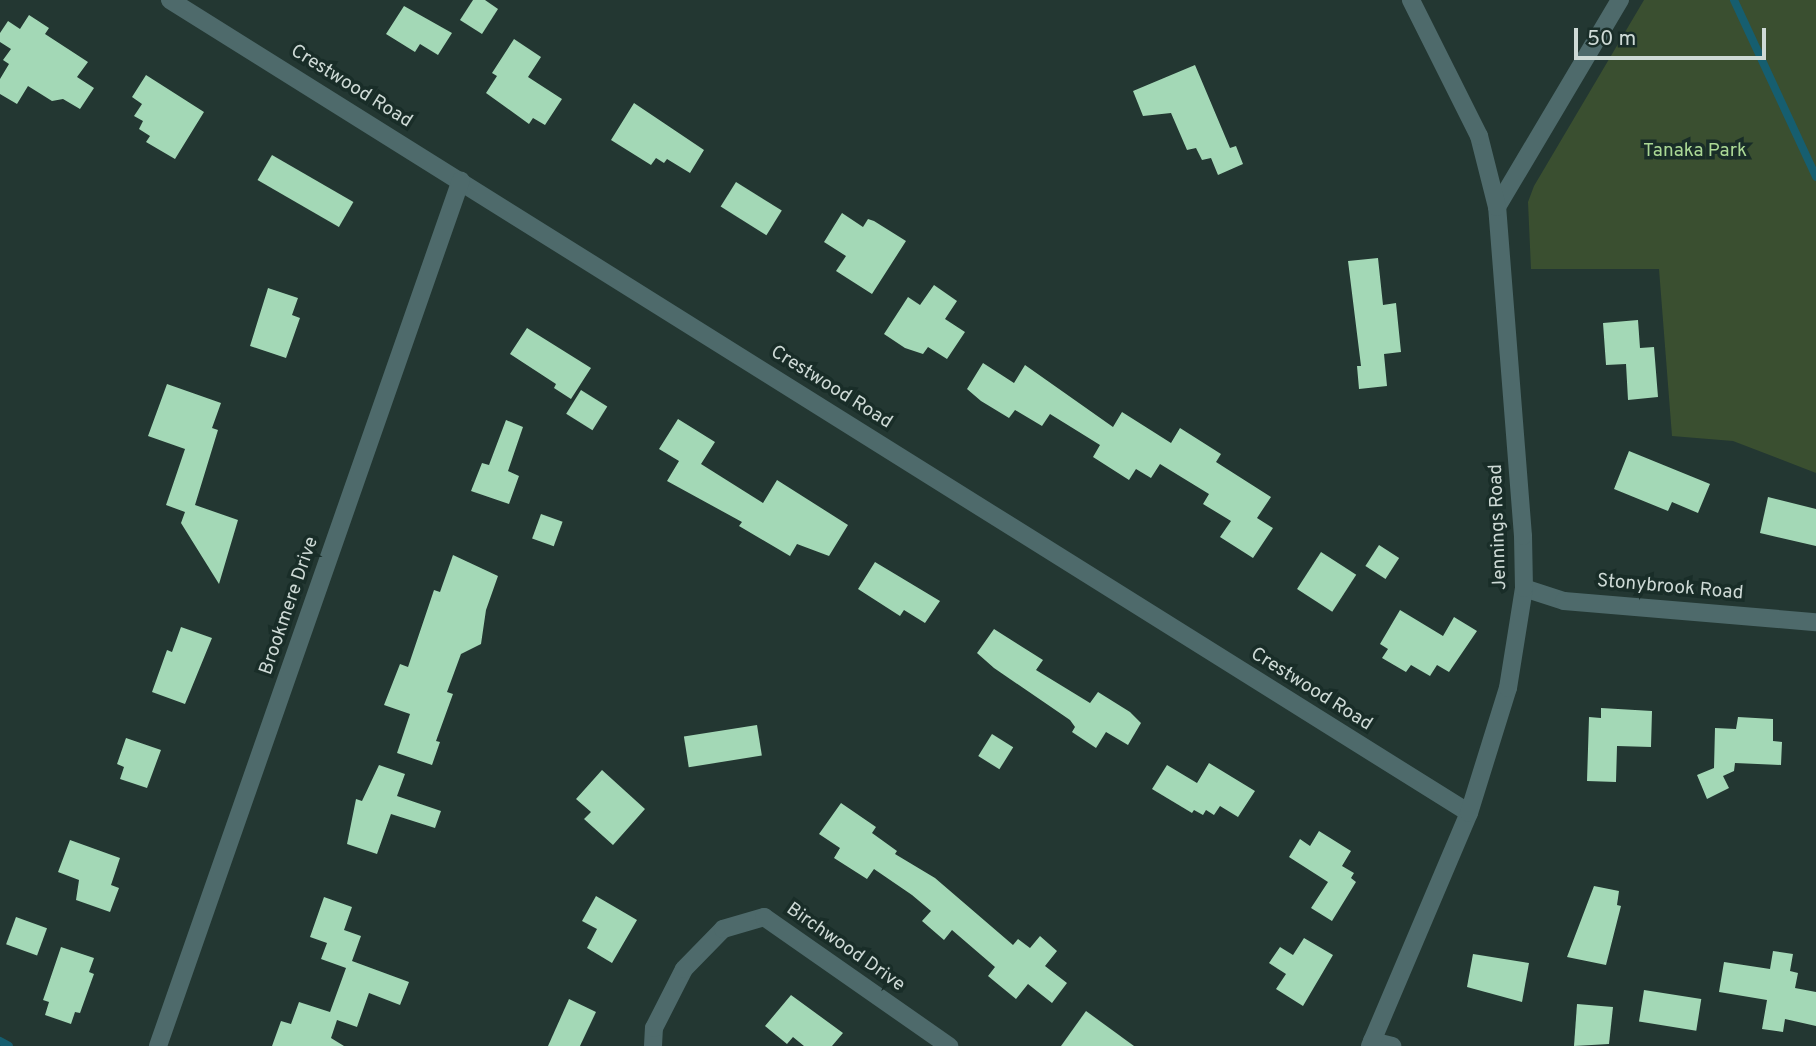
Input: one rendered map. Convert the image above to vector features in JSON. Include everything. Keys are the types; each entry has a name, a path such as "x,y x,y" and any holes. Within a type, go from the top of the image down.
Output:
{"street":[{"name":"Crestwood Road","path":"170,0 1469,813"},
{"name":"Jennings Road","path":"1371,1044 1469,813 1508,688 1524,588 1522,522 1497,207 1479,136 1411,0"},
{"path":"1497,207 1620,0"},
{"name":"Brookmere Drive","path":"158,1046 461,180"},
{"name":"Stonybrook Road","path":"1524,588 1564,601 1816,622"},
{"name":"Birchwood Drive","path":"653,1046 654,1028 684,969 723,929 764,918 949,1046"},
{"path":"1371,1044 1392,1046"}],"green space":[{"name":"Tanaka Park","path":"1644,0 1816,0 1816,473 1733,441 1672,436 1659,269 1531,269 1528,202 1534,186"}],"building":[{"path":"473,0 485,0 498,9 482,34 460,20"},
{"path":"404,6 452,33 438,55 420,44 415,52 386,34"},
{"path":"29,15 49,28 45,34 88,62 77,77 94,88 80,109 63,99 52,101 28,86 17,104 0,94 0,79 9,64 3,60 11,49 0,42 0,33 8,21 20,29"},
{"path":"514,39 541,57 528,77 562,99 545,125 533,118 529,124 486,93 497,76 492,73"},
{"path":"1195,65 1230,148 1236,146 1243,164 1218,175 1211,158 1202,160 1196,148 1187,150 1171,113 1143,116 1133,91"},
{"path":"146,75 204,112 175,159 146,142 150,136 139,129 143,121 134,116 142,104 132,97"},
{"path":"634,103 704,150 690,173 667,159 664,163 656,158 651,165 611,140"},
{"path":"272,155 353,202 339,227 258,180"},
{"path":"736,182 782,211 766,235 721,207"},
{"path":"842,213 863,227 868,219 874,221 906,241 872,294 836,271 846,256 824,242"},
{"path":"1378,258 1383,305 1396,303 1401,352 1384,354 1387,386 1359,389 1357,366 1361,366 1348,261"},
{"path":"934,285 957,301 945,319 965,332 947,359 928,347 923,354 905,348 884,334 908,297 920,305"},
{"path":"268,288 298,298 292,315 300,318 286,358 250,346"},
{"path":"1638,320 1640,348 1654,347 1658,397 1628,400 1626,364 1606,365 1603,323"},
{"path":"527,328 591,368 571,399 554,388 556,384 510,354"},
{"path":"983,363 1014,383 1025,365 1113,427 1122,412 1171,443 1180,428 1221,454 1216,462 1271,497 1257,518 1273,528 1253,558 1220,537 1231,521 1203,504 1209,494 1160,464 1151,478 1136,469 1129,480 1093,457 1100,445 1050,414 1042,426 1015,410 1009,418 981,401 967,389"},
{"path":"167,384 221,403 212,428 218,430 195,505 238,520 219,584 181,523 185,512 166,505 185,449 148,436"},
{"path":"581,390 607,406 592,430 566,414"},
{"path":"678,419 715,442 701,464 763,503 777,480 848,525 829,556 797,544 790,556 739,526 742,522 667,481 679,461 659,449"},
{"path":"506,420 523,427 508,471 519,476 509,504 471,491 482,463 489,465"},
{"path":"1629,451 1710,484 1698,513 1672,502 1668,511 1614,489"},
{"path":"1768,497 1816,509 1816,546 1760,533"},
{"path":"541,514 563,522 554,546 532,538"},
{"path":"1379,545 1399,558 1386,579 1365,566"},
{"path":"1321,552 1356,575 1332,612 1297,589"},
{"path":"453,555 498,576 486,610 481,644 461,654 447,692 453,694 436,741 440,742 432,765 397,753 410,714 384,705 400,664 408,667 434,590 440,592"},
{"path":"875,562 940,601 925,623 904,610 900,616 858,589"},
{"path":"1400,610 1443,636 1454,617 1477,631 1449,672 1437,665 1430,676 1411,665 1406,672 1382,658 1388,649 1380,644"},
{"path":"181,627 212,638 185,704 152,692 167,650 172,652"},
{"path":"994,629 1043,660 1036,670 1090,703 1098,692 1130,712 1141,723 1128,745 1106,732 1096,748 1072,732 1075,727 1070,720 994,668 977,653"},
{"path":"1601,708 1652,711 1651,747 1617,746 1616,782 1587,781 1589,717 1601,718"},
{"path":"1738,717 1773,719 1773,741 1782,742 1781,765 1735,763 1734,771 1723,776 1729,788 1707,799 1697,775 1714,768 1715,728 1736,729"},
{"path":"757,725 762,756 689,767 684,737"},
{"path":"992,734 1013,747 999,769 978,756"},
{"path":"126,738 161,750 147,788 120,779 124,767 117,764"},
{"path":"1209,763 1255,791 1238,817 1220,806 1214,815 1206,810 1203,815 1194,810 1192,813 1152,789 1167,765 1197,783"},
{"path":"379,765 405,774 397,796 441,811 435,828 391,814 377,854 347,844 356,799 362,801"},
{"path":"602,770 645,809 613,845 584,819 591,812 576,799"},
{"path":"841,803 876,827 872,833 897,851 895,854 935,878 1013,945 1018,939 1030,948 1040,936 1057,951 1045,966 1067,983 1052,1003 1028,984 1016,999 988,976 995,967 952,930 944,940 922,921 931,911 912,895 874,869 867,879 834,858 840,848 819,834"},
{"path":"1319,831 1351,851 1342,866 1354,873 1351,878 1356,882 1332,921 1311,908 1328,882 1289,857 1300,839 1310,846"},
{"path":"70,840 120,858 111,885 119,888 110,912 76,900 79,880 58,872"},
{"path":"1594,886 1619,891 1617,905 1621,906 1606,965 1567,957"},
{"path":"596,896 637,920 612,963 587,948 597,929 582,921"},
{"path":"324,897 352,907 344,930 361,936 352,961 409,982 400,1005 369,993 357,1027 337,1020 331,1038 344,1046 272,1046 281,1021 291,1024 299,1002 330,1012 346,968 321,959 327,943 310,937"},
{"path":"16,917 47,928 37,956 6,944"},
{"path":"1304,938 1333,955 1303,1006 1276,989 1286,974 1269,963 1280,947 1293,955"},
{"path":"61,947 94,958 89,972 94,974 80,1013 75,1012 71,1024 45,1015 49,1002 43,1000"},
{"path":"1773,951 1793,954 1790,971 1798,973 1795,988 1816,992 1816,1026 1785,1019 1783,1032 1762,1029 1767,1000 1719,992 1724,962 1770,969"},
{"path":"1473,954 1529,963 1522,1002 1467,987"},
{"path":"1644,990 1701,999 1696,1031 1639,1022"},
{"path":"791,995 843,1033 832,1046 804,1046 793,1037 787,1044 765,1026"},
{"path":"569,999 596,1012 580,1046 548,1046"},
{"path":"1577,1004 1613,1007 1609,1044 1574,1046"},
{"path":"1086,1011 1134,1046 1061,1046"}],"waterway":[{"path":"1734,0 1816,177"},
{"path":"0,1041 9,1046"}]}
